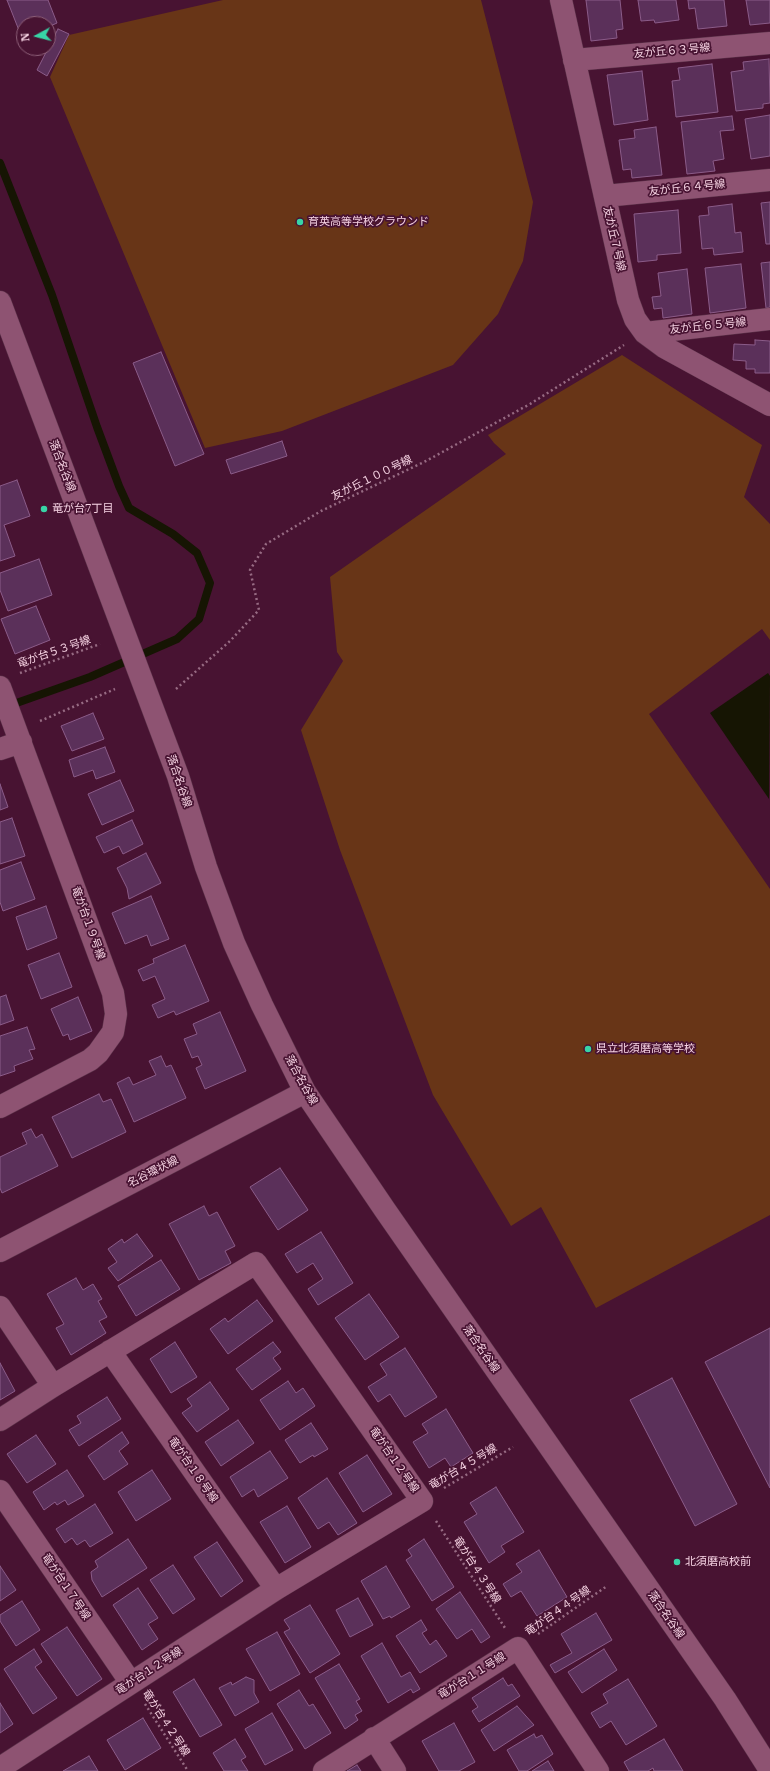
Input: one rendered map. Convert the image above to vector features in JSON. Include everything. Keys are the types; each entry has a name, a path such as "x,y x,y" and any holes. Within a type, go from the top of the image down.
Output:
{"street":[{"name":"友が丘７号線","path":"561,0 628,300 635,319 646,333 664,347 770,405"},
{"name":"友が丘６３号線","path":"574,60 770,43"},
{"name":"友が丘６４号線","path":"605,196 770,180"},
{"name":"落合名谷線","path":"0,302 178,776 206,867 234,943 262,1005 306,1092 385,1210 725,1699 770,1770"},
{"name":"友が丘６５号線","path":"646,333 770,319"},
{"name":"竜が台１９号線","path":"0,1107 90,1060 98,1053 113,1032 116,1014 113,993 21,742 7,681"},
{"path":"0,749 21,742"},
{"name":"名谷環状線","path":"0,1251 306,1092"},
{"name":"竜が台１２号線","path":"0,1420 110,1351 256,1263 422,1500 276,1589 0,1768"},
{"path":"0,1307 53,1386"},
{"name":"竜が台１８号線","path":"110,1351 276,1589"},
{"name":"竜が台１７号線","path":"0,1491 131,1683"},
{"name":"竜が台１１号線","path":"324,1771 518,1648 598,1771"},
{"path":"374,1738 395,1771"}],"path":[{"name":"友が丘１００号線","path":"176,689 230,641 258,610 250,570 266,544 320,511 426,461 530,404 646,333"},
{"name":"竜が台５３号線","path":"7,681 100,644"},
{"path":"21,742 34,723 115,689"},
{"name":"竜が台４５号線","path":"422,1500 513,1447"},
{"name":"竜が台４３号線","path":"422,1500 518,1648"},
{"name":"竜が台４４号線","path":"518,1648 607,1586"},
{"name":"竜が台４２号線","path":"131,1683 188,1771"}],"shaded area":[{"name":"育英高等学校グラウンド","path":"223,0 481,0 533,202 523,261 498,314 453,365 282,431 205,448 50,77 69,35"},
{"name":"県立北須磨高等学校","path":"622,355 762,445 744,497 770,524 770,640 762,629 649,714 770,889 770,1215 596,1308 541,1207 511,1226 433,1095 340,850 301,730 343,661 337,652 330,577 506,454 488,435"},
{"path":"768,673 770,676 769,799 710,713"}],"building":[{"path":"7,0 48,0 54,16 16,16 16,23"},
{"path":"586,0 620,0 623,29 616,30 617,38 591,41"},
{"path":"638,0 676,0 679,20 655,23 654,20 641,21"},
{"path":"688,0 724,0 727,26 698,29 695,8 689,9"},
{"path":"746,0 770,0 770,23 750,25"},
{"path":"58,29 69,34 47,76 37,70 44,56 56,56 56,33"},
{"path":"769,59 770,103 763,104 763,108 736,111 731,72 744,70 743,62"},
{"path":"712,64 718,112 676,117 672,81 680,80 678,68"},
{"path":"642,71 648,120 614,125 607,75"},
{"path":"770,115 770,156 751,159 745,119"},
{"path":"732,116 734,130 720,131 724,159 713,161 715,171 687,174 681,122"},
{"path":"656,127 662,175 632,178 631,169 623,170 619,140 635,138 634,130"},
{"path":"770,202 770,244 766,244 761,203"},
{"path":"732,204 735,233 741,232 743,252 714,255 713,248 702,249 699,216 709,215 708,207"},
{"path":"678,210 681,253 657,255 657,260 638,262 634,214"},
{"path":"770,262 770,307 766,308 761,263"},
{"path":"741,264 746,308 710,313 705,268"},
{"path":"687,269 692,314 663,318 662,308 654,309 652,297 661,296 658,273"},
{"path":"755,340 770,341 770,373 755,373 755,369 746,369 746,361 733,360 734,344 755,345"},
{"path":"161,352 204,454 175,466 133,363"},
{"path":"282,441 287,456 231,474 226,460"},
{"path":"17,480 30,516 4,525 15,556 0,561 0,486"},
{"path":"39,559 52,595 8,611 0,590 0,573"},
{"path":"36,606 50,640 15,654 1,619"},
{"path":"93,713 104,739 72,751 61,726"},
{"path":"105,747 115,772 96,779 93,770 74,777 69,760"},
{"path":"120,780 134,811 102,825 88,794"},
{"path":"0,784 8,807 0,810"},
{"path":"12,818 25,856 0,864 0,822"},
{"path":"132,820 143,844 123,854 119,846 104,853 96,837"},
{"path":"146,853 161,883 129,899 127,888 117,868"},
{"path":"21,862 35,899 3,911 0,902 0,870"},
{"path":"151,896 169,939 151,946 147,935 125,944 112,913"},
{"path":"46,906 57,938 27,950 16,917"},
{"path":"185,945 209,1001 176,1015 174,1011 158,1018 152,1005 165,999 155,976 143,981 138,970 154,963 153,959"},
{"path":"59,953 72,987 41,999 28,965"},
{"path":"6,995 14,1020 0,1025 0,997"},
{"path":"78,997 92,1031 70,1040 68,1034 63,1036 51,1009"},
{"path":"220,1012 246,1071 205,1089 196,1068 202,1065 198,1056 192,1058 184,1039 197,1034 193,1024"},
{"path":"27,1027 35,1049 29,1050 33,1059 14,1066 15,1071 0,1076 0,1036"},
{"path":"161,1056 166,1067 171,1065 186,1098 134,1122 117,1083 129,1077 133,1085 156,1075 149,1061"},
{"path":"99,1094 103,1102 111,1099 126,1132 72,1158 52,1117"},
{"path":"31,1129 36,1138 42,1134 58,1166 2,1193 0,1188 0,1157 27,1144 22,1133"},
{"path":"280,1168 308,1210 278,1230 250,1187"},
{"path":"204,1206 209,1216 217,1212 235,1246 225,1251 231,1263 199,1280 169,1224"},
{"path":"321,1232 353,1283 318,1305 308,1289 323,1279 313,1263 297,1273 285,1254"},
{"path":"137,1234 153,1256 118,1281 108,1268 117,1262 108,1249 122,1239 124,1243"},
{"path":"161,1260 180,1289 136,1316 118,1286"},
{"path":"76,1278 83,1290 93,1284 102,1299 98,1301 107,1317 99,1321 106,1333 71,1355 56,1328 64,1324 47,1294"},
{"path":"369,1294 399,1337 365,1360 335,1318"},
{"path":"257,1300 273,1321 228,1354 210,1329 225,1318 228,1322"},
{"path":"770,1328 770,1488 705,1362"},
{"path":"175,1342 197,1377 171,1393 150,1359"},
{"path":"273,1342 281,1352 273,1358 281,1369 252,1390 236,1369"},
{"path":"405,1348 437,1397 405,1417 390,1394 378,1402 368,1387 387,1375 380,1364"},
{"path":"0,1363 15,1391 0,1400"},
{"path":"672,1378 737,1504 695,1526 630,1400"},
{"path":"288,1381 296,1393 303,1388 315,1406 280,1430 260,1400"},
{"path":"210,1382 229,1409 197,1432 182,1413 192,1406 187,1399"},
{"path":"107,1397 121,1419 79,1446 69,1430 81,1423 77,1416"},
{"path":"446,1409 473,1453 451,1467 445,1458 429,1468 413,1442 428,1433 422,1424"},
{"path":"238,1420 254,1443 221,1466 205,1442"},
{"path":"311,1423 328,1449 314,1457 313,1455 300,1463 285,1440"},
{"path":"122,1432 129,1443 119,1451 128,1464 104,1480 88,1456"},
{"path":"36,1435 56,1464 27,1483 7,1454"},
{"path":"270,1451 288,1478 258,1497 254,1489 242,1497 230,1477"},
{"path":"367,1455 392,1494 363,1512 339,1473"},
{"path":"67,1470 84,1496 68,1505 65,1500 57,1505 55,1502 44,1510 33,1492"},
{"path":"152,1470 171,1499 136,1521 118,1492"},
{"path":"327,1478 357,1523 338,1535 329,1522 318,1529 298,1498"},
{"path":"496,1487 524,1532 501,1546 505,1552 489,1563 464,1522 477,1514 470,1503"},
{"path":"95,1504 113,1533 90,1547 85,1540 77,1545 72,1538 65,1543 56,1529"},
{"path":"287,1506 311,1547 285,1563 260,1522"},
{"path":"128,1539 147,1568 102,1597 92,1580 91,1572 98,1567 95,1561"},
{"path":"424,1539 454,1587 432,1601 406,1560 412,1556 408,1550"},
{"path":"217,1542 243,1581 221,1597 194,1557"},
{"path":"539,1550 567,1597 537,1616 521,1591 511,1597 503,1584 522,1572 516,1564"},
{"path":"173,1565 195,1599 173,1614 150,1580"},
{"path":"0,1566 16,1590 0,1601"},
{"path":"386,1566 410,1607 391,1618 390,1616 383,1619 361,1581"},
{"path":"138,1588 158,1618 148,1624 158,1639 142,1650 113,1605"},
{"path":"460,1592 490,1637 481,1643 472,1629 457,1639 436,1609"},
{"path":"358,1598 373,1625 350,1637 336,1610"},
{"path":"22,1601 40,1630 16,1646 0,1621 0,1615"},
{"path":"310,1605 340,1654 310,1673 284,1632 290,1629 284,1620"},
{"path":"596,1613 612,1640 555,1673 550,1665 572,1653 561,1634"},
{"path":"421,1620 427,1630 422,1633 430,1645 436,1640 447,1656 420,1673 396,1636"},
{"path":"67,1627 102,1679 77,1696 41,1644"},
{"path":"277,1632 300,1674 270,1691 246,1649"},
{"path":"382,1643 401,1677 410,1672 420,1689 413,1693 411,1689 388,1703 361,1656"},
{"path":"34,1649 42,1662 35,1667 57,1698 33,1714 4,1669"},
{"path":"604,1649 617,1670 582,1693 568,1672"},
{"path":"339,1664 360,1699 356,1701 362,1711 355,1715 358,1720 345,1729 315,1678"},
{"path":"246,1677 254,1680 254,1693 259,1702 235,1716 219,1688 231,1682 232,1685"},
{"path":"503,1678 508,1686 512,1684 520,1696 479,1722 472,1711 478,1707 472,1698"},
{"path":"194,1679 222,1725 200,1737 173,1692"},
{"path":"628,1679 657,1726 626,1745 611,1721 600,1728 591,1713 608,1703 603,1694"},
{"path":"299,1690 309,1706 313,1704 331,1733 305,1749 277,1704"},
{"path":"0,1703 13,1724 0,1733"},
{"path":"517,1706 534,1725 494,1751 481,1730"},
{"path":"272,1713 293,1750 265,1765 245,1729"},
{"path":"143,1718 161,1748 125,1770 107,1740"},
{"path":"454,1723 475,1762 459,1771 439,1771 422,1741"},
{"path":"534,1734 536,1738 542,1735 553,1754 527,1771 519,1771 507,1750"},
{"path":"235,1739 246,1757 241,1760 248,1771 224,1771 213,1753"},
{"path":"664,1739 683,1771 654,1771 653,1768 648,1771 629,1771 624,1762"},
{"path":"89,1756 98,1771 63,1771"},
{"path":"548,1761 554,1771 532,1771"},
{"path":"357,1765 361,1771 347,1771"}],"waterway":[{"path":"0,163 52,295 97,427 119,486 129,508 173,534 197,553 210,583 199,619 177,639 90,677 8,706"}],"place":[{"name":"育英高等学校グラウンド","path":"300,222"},
{"name":"竜が台7丁目","path":"44,509"},
{"name":"県立北須磨高等学校","path":"588,1049"},
{"name":"北須磨高校前","path":"677,1562"}]}
